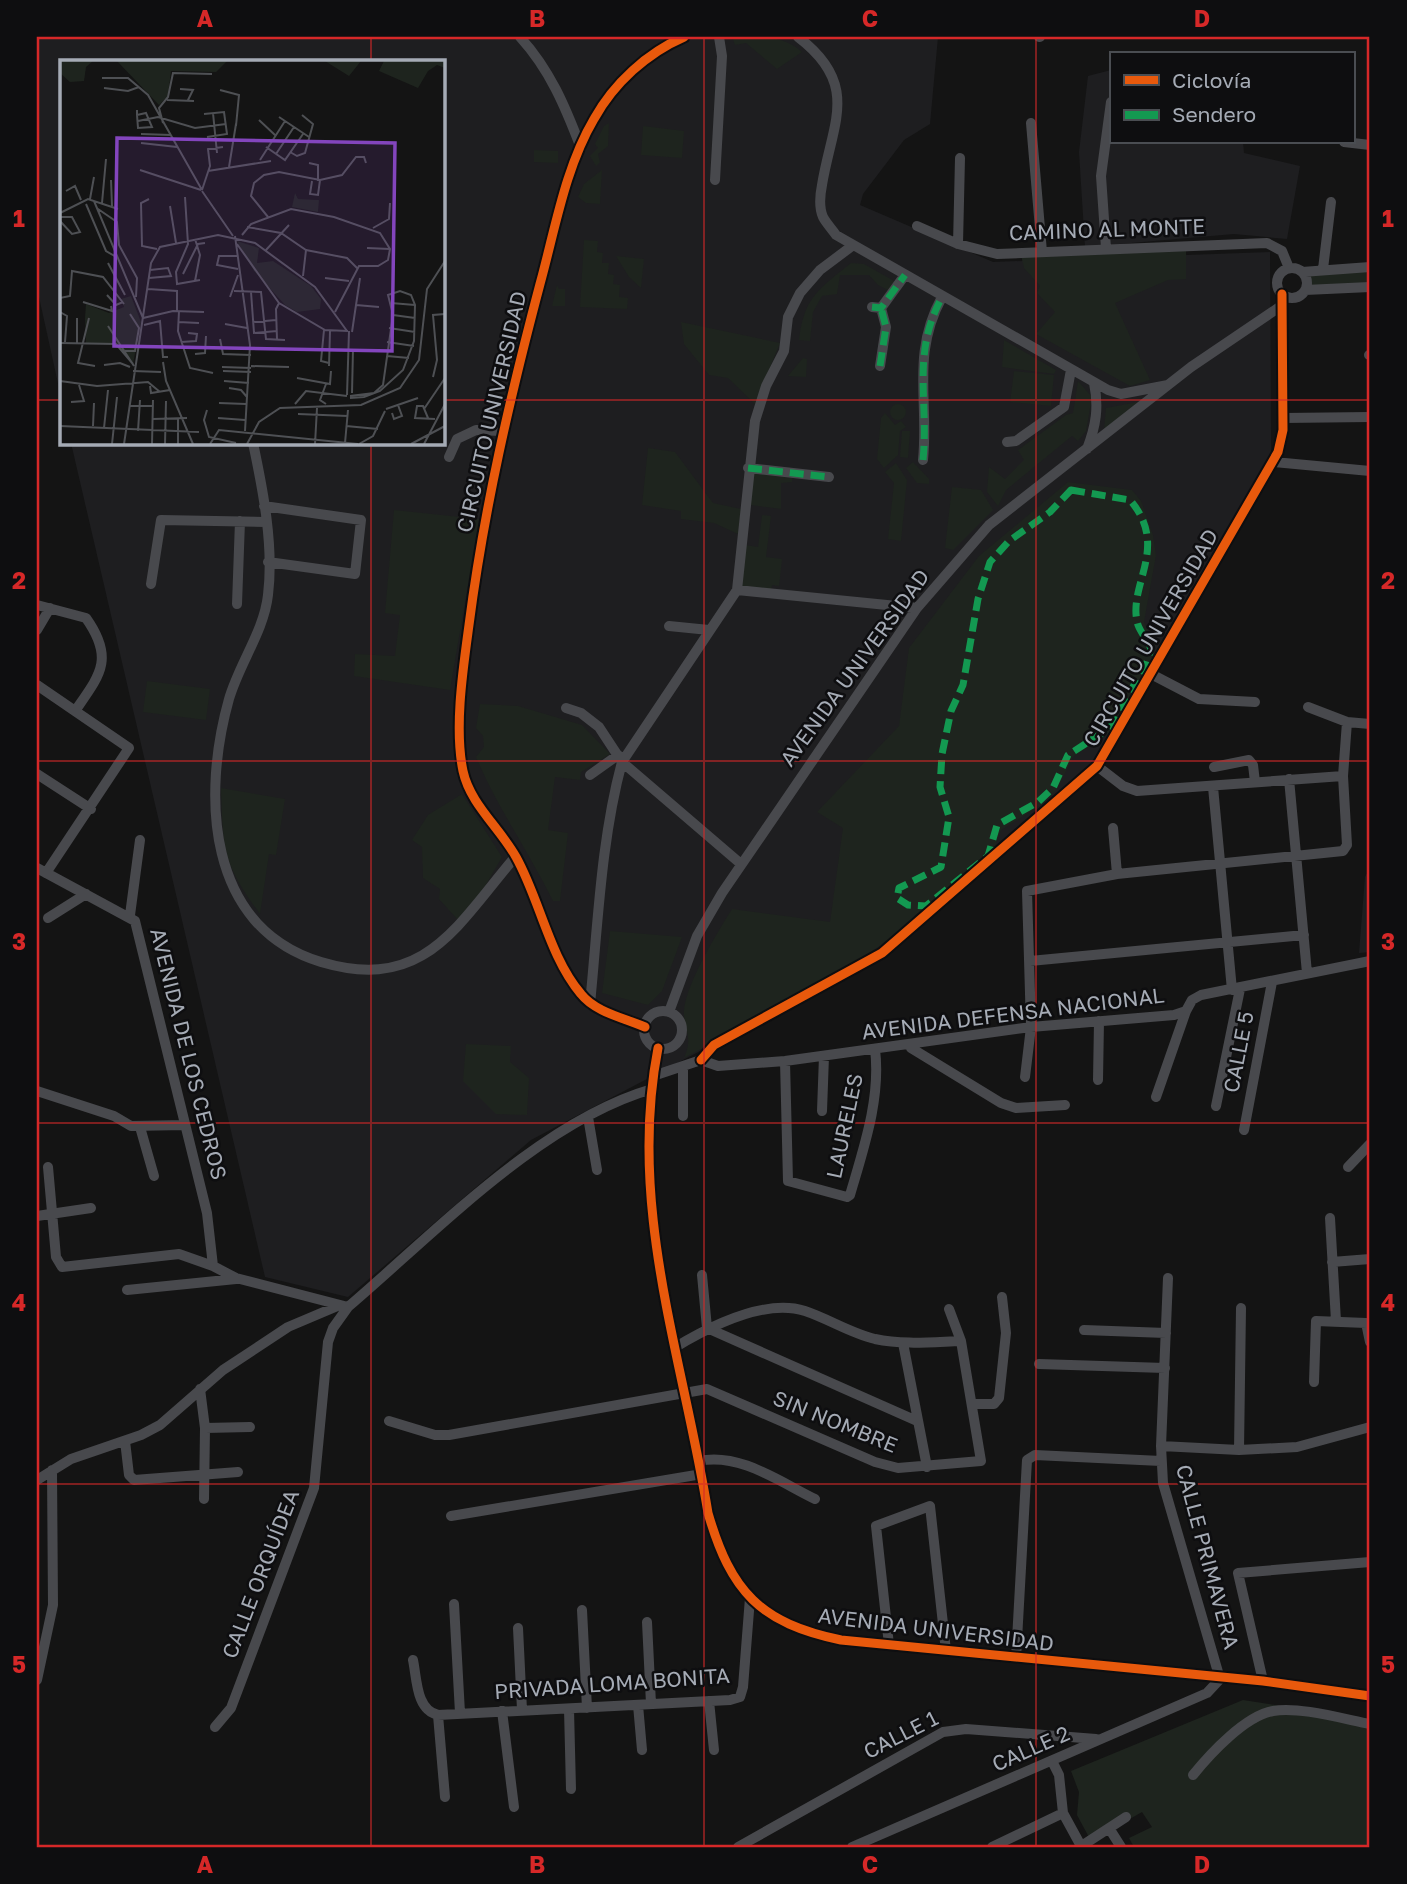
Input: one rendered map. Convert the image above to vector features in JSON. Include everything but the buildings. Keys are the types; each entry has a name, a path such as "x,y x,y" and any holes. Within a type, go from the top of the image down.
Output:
{"street":[{"path":"520,37 539,58 560,92 581,148"},
{"name":"CIRCUITO UNIVERSIDAD","path":"590,1004 564,968 516,856 473,796 463,771 460,696 480,539 502,431 559,212 581,148 594,119 613,91 639,64 666,45 684,37"},
{"path":"716,180 722,56 719,37"},
{"path":"798,37 818,52 831,76 838,101 837,128 820,198 823,216 836,234 852,246 1094,383 1121,394 1168,385"},
{"path":"1106,248 1101,176 1110,109"},
{"path":"1031,123 1042,252"},
{"path":"958,244 960,158"},
{"path":"1323,270 1331,202"},
{"name":"CAMINO AL MONTE","path":"916,226 958,244 997,254 1266,243 1282,251 1289,268"},
{"path":"645,1027 590,1004 603,870 620,758 737,590 755,421 766,386 784,351 793,305 820,270 852,246"},
{"path":"1370,267 1302,272 1289,268 1279,277 1278,286 1282,294 1295,298 1305,290 1370,287"},
{"path":"1302,272 1307,281 1305,290"},
{"path":"880,366 886,327 876,307 905,275"},
{"name":"CIRCUITO UNIVERSIDAD","path":"701,1060 714,1045 883,953 1097,766 1273,462 1281,443 1282,294"},
{"path":"923,460 926,418 921,389 928,323 942,297"},
{"name":"AVENIDA UNIVERSIDAD","path":"669,1012 697,936 741,864 917,608 989,525 1168,385 1281,306"},
{"path":"1007,442 1016,441 1064,407 1071,370"},
{"path":"1087,449 1095,428 1098,404 1094,383"},
{"path":"1283,418 1370,417"},
{"path":"449,457 457,439 476,430 502,431"},
{"path":"253,444 264,506 268,597 230,698 218,751 213,804 221,858 232,885 248,912 269,935 292,951 318,961 346,969 375,971 404,965 433,951 516,856"},
{"path":"1273,462 1370,471"},
{"path":"748,468 829,477"},
{"path":"264,506 361,520 355,574 268,562"},
{"path":"150,584 161,520 265,522"},
{"path":"237,604 240,521"},
{"path":"737,590 917,608"},
{"path":"37,605 86,618 101,652 104,664 100,674 75,711"},
{"path":"37,630 50,608"},
{"path":"669,626 709,630"},
{"path":"1151,674 1199,699 1255,702"},
{"path":"37,685 129,748 91,809 41,870"},
{"path":"1308,707 1347,722 1370,724"},
{"path":"566,708 581,712 599,727 620,758 741,864"},
{"path":"1025,1077 1031,1027 1027,891 1116,874 1345,850 1343,776 1347,722"},
{"path":"590,775 620,758"},
{"path":"1214,767 1249,760 1253,765 1255,782"},
{"path":"1097,766 1129,790 1213,787 1343,776"},
{"path":"37,774 91,809"},
{"path":"1289,779 1307,974"},
{"path":"1213,787 1227,944 1236,989 1216,1106"},
{"path":"1113,828 1116,874"},
{"path":"130,915 140,840"},
{"name":"AVENIDA DE LOS CEDROS","path":"41,870 130,915 135,921 207,1213 213,1266"},
{"path":"48,918 86,894"},
{"path":"1030,961 1304,935"},
{"name":"AVENIDA DEFENSA NACIONAL","path":"653,1076 701,1060 718,1066 785,1061 1031,1027 1174,1015 1186,1011 1196,997 1370,961"},
{"name":"CALLE 5","path":"1244,1130 1272,982"},
{"path":"1156,1097 1186,1011"},
{"path":"669,1012 679,1020 682,1032 671,1047 658,1048 648,1040 645,1027 651,1016 669,1012"},
{"path":"1098,1080 1099,1021"},
{"path":"653,1076 658,1048"},
{"path":"911,1048 1001,1103 1016,1108 1065,1105"},
{"name":"LAURELES","path":"785,1061 788,1181 847,1197 850,1195 865,1143 879,1079 875,1049"},
{"path":"822,1111 824,1056"},
{"path":"682,1067 683,1116"},
{"name":"AVENIDA UNIVERSIDAD","path":"653,1076 647,1130 648,1189 674,1348 718,1546 733,1578 751,1598 782,1621 806,1633 946,1651 1263,1681 1370,1696"},
{"path":"37,1480 71,1459 125,1441 160,1425 200,1389 288,1327 344,1306 521,1158 620,1099 652,1089"},
{"path":"40,1091 114,1116 131,1126 185,1125"},
{"path":"588,1117 597,1170"},
{"path":"140,1127 154,1176"},
{"path":"1348,1167 1370,1144"},
{"path":"48,1167 56,1257 62,1267 174,1254 213,1266 236,1278 344,1306"},
{"path":"37,1216 91,1208"},
{"path":"1329,1218 1336,1321"},
{"path":"1332,1262 1370,1259"},
{"path":"702,1275 707,1328"},
{"path":"127,1290 236,1278"},
{"name":"CALLE PRIMAVERA","path":"1168,1278 1161,1461 1170,1510 1220,1679"},
{"path":"974,1404 994,1404 999,1398 1006,1332 1002,1297"},
{"name":"CALLE ORQUÍDEA","path":"215,1727 231,1708 314,1488 328,1342 344,1306"},
{"path":"674,1348 720,1322 786,1308 803,1310 874,1339 902,1343 961,1341"},
{"path":"1239,1450 1241,1308"},
{"path":"927,1467 981,1461 974,1404 961,1341 949,1309"},
{"path":"1314,1382 1316,1321 1366,1323 1370,1342"},
{"name":"SIN NOMBRE","path":"707,1328 917,1421"},
{"path":"1084,1330 1166,1333"},
{"name":"SIN NOMBRE","path":"389,1421 435,1435 449,1435 707,1389 875,1462 898,1468 927,1467 902,1343"},
{"path":"1039,1364 1165,1368"},
{"path":"200,1389 205,1428 204,1499"},
{"path":"205,1428 250,1427"},
{"path":"1161,1446 1239,1450 1297,1447 1370,1427"},
{"path":"125,1441 131,1479 238,1472"},
{"path":"1016,1658 1027,1460 1035,1455 1161,1461"},
{"path":"699,1461 714,1457 733,1461 815,1499"},
{"path":"37,1681 52,1605 52,1469"},
{"path":"452,1516 702,1474"},
{"path":"889,1645 876,1526 930,1506 946,1651"},
{"path":"1263,1681 1238,1573 1322,1563 1370,1562"},
{"name":"PRIVADA LOMA BONITA","path":"434,1714 569,1709 740,1697 751,1598"},
{"path":"454,1604 460,1713"},
{"path":"582,1610 586,1708"},
{"path":"648,1622 651,1704"},
{"path":"518,1628 522,1710"},
{"path":"413,1660 422,1704 434,1714 445,1797"},
{"name":"CALLE 2","path":"852,1847 1207,1693 1220,1679"},
{"path":"709,1701 715,1750"},
{"path":"638,1704 642,1750"},
{"path":"569,1709 571,1789"},
{"path":"502,1711 514,1807"},
{"path":"1193,1775 1211,1752 1256,1717 1272,1711 1370,1724"},
{"name":"CALLE 1","path":"738,1847 943,1732 966,1729 1100,1739"},
{"path":"1052,1761 1059,1775 1063,1813 1080,1847 1126,1817"},
{"path":"992,1847 1063,1813"},
{"path":"1109,1829 1121,1847"}],"shaded area":[{"path":"37,37 938,37 930,124 904,140 863,194 860,205 993,262 1270,252 1271,455 1097,762 887,946 700,1051 531,1140 348,1297 265,1277 71,444 444,444 444,60 60,60 60,392 37,288"},
{"path":"732,37 778,39 802,52 777,69 746,43 735,45"},
{"path":"1110,70 1110,144 1243,144 1244,153 1300,166 1287,239 1234,234 1085,247 1079,152 1088,76"},
{"path":"609,123 608,146 598,154 600,162 596,166 590,156 598,148 595,144 604,126"},
{"path":"643,126 684,131 682,158 641,155"},
{"path":"534,150 558,151 558,163 534,162"},
{"path":"602,170 600,204 586,203 578,197 584,184"},
{"path":"584,240 598,241 597,252 603,253 602,263 609,263 608,274 614,275 613,284 620,285 619,297 628,298 627,309 580,307"},
{"path":"1186,251 1186,279 1168,280 1115,303 1150,380 1130,386 1036,334 1055,312 1037,293 1040,286 1024,268 1021,255"},
{"path":"616,256 644,259 641,288 629,277"},
{"path":"851,263 864,264 896,282 890,291 878,285 869,275 840,275 837,294 822,296 813,312 810,341 799,340 805,313 815,295"},
{"path":"1370,271 1370,284 1310,287 1310,274"},
{"path":"557,285 559,289 565,289 565,306 552,306"},
{"path":"681,322 780,343 755,404 728,378 709,375 684,344"},
{"path":"1004,340 1056,370 1054,374 1002,367"},
{"path":"803,358 807,359 806,377 788,376"},
{"path":"1014,371 1054,375 1051,406 1010,402"},
{"path":"1078,381 1092,397 1086,431 1078,441 1072,436 1006,490 998,506 987,492 989,467 1005,479 1024,460 1018,450 1066,415 1073,413"},
{"path":"1138,402 1104,430 1106,408"},
{"path":"898,404 904,406 904,418 898,420 892,418 890,412 892,406"},
{"path":"885,413 895,425 901,421 906,427 900,431 898,455 884,468 877,459 881,418"},
{"path":"902,431 910,431 908,458 900,457"},
{"path":"648,448 675,452 713,503 741,509 738,534 714,523 681,519 681,511 642,505"},
{"path":"913,462 929,479 929,484 917,483 906,468"},
{"path":"896,463 907,480 901,541 888,539 894,483 885,472"},
{"path":"753,473 792,478 792,482 781,483 781,509 750,505"},
{"path":"1068,482 1132,490 1141,501 1153,535 1156,555 1144,622 1155,645 1152,664 1113,730 1073,757 1057,789 1041,805 1001,830 991,857 887,941 833,978 684,1058 688,1044 684,1017 686,999 704,958 732,909 830,922 843,828 817,812 899,726 909,648 979,556"},
{"path":"952,487 981,490 993,510 953,550 945,548"},
{"path":"394,510 479,519 450,690 354,676 355,654 395,656 400,615 385,613"},
{"path":"762,515 771,516 766,557 782,559 779,586 772,585 771,592 740,588 745,545 758,547"},
{"path":"147,681 210,689 206,720 143,712"},
{"path":"480,704 518,706 582,725 610,754 581,772 580,780 555,777 548,830 568,833 560,901 553,901 476,757 484,747 483,736 476,728"},
{"path":"221,788 285,799 276,855 269,854 260,914 239,882 227,855"},
{"path":"462,794 502,857 480,895 458,920 439,899 440,889 423,878 422,847 412,840 428,815"},
{"path":"1370,867 1370,952 1359,953 1365,877"},
{"path":"610,931 682,937 662,991 648,1005 602,993"},
{"path":"466,1044 511,1046 510,1062 529,1078 527,1115 496,1114 463,1081"},
{"path":"1243,1700 1370,1720 1370,1847 1134,1847 1129,1838 1152,1827 1142,1812 1091,1841 1077,1815 1079,1792 1071,1771"}],"marked path":[{"path":"872,307 881,308 905,275"},
{"path":"923,460 924,358 927,338 942,297"},
{"path":"880,366 886,327 881,308"},
{"path":"748,468 829,477"},
{"path":"1071,490 1130,500 1142,518 1147,534 1147,550 1136,610 1138,625 1151,649 1147,662 1110,728 1068,755 1053,788 1038,802 997,825 988,856 926,906 908,905 897,898 899,888 941,867 949,817 940,787 942,754 951,711 963,685 978,599 990,562 1009,541 1050,512 1071,490"}],"cycle path":[{"path":"645,1027 594,1005 570,979 516,857 479,805 467,783 460,754 459,718 475,582 490,496 518,369 568,179 584,138 611,93 645,60 684,37"},
{"path":"701,1060 714,1045 882,953 1097,766 1278,452 1283,430 1282,294"},
{"path":"658,1048 650,1107 649,1166 662,1282 708,1513 727,1564 753,1600 789,1624 841,1640 1263,1681 1370,1696"}]}
